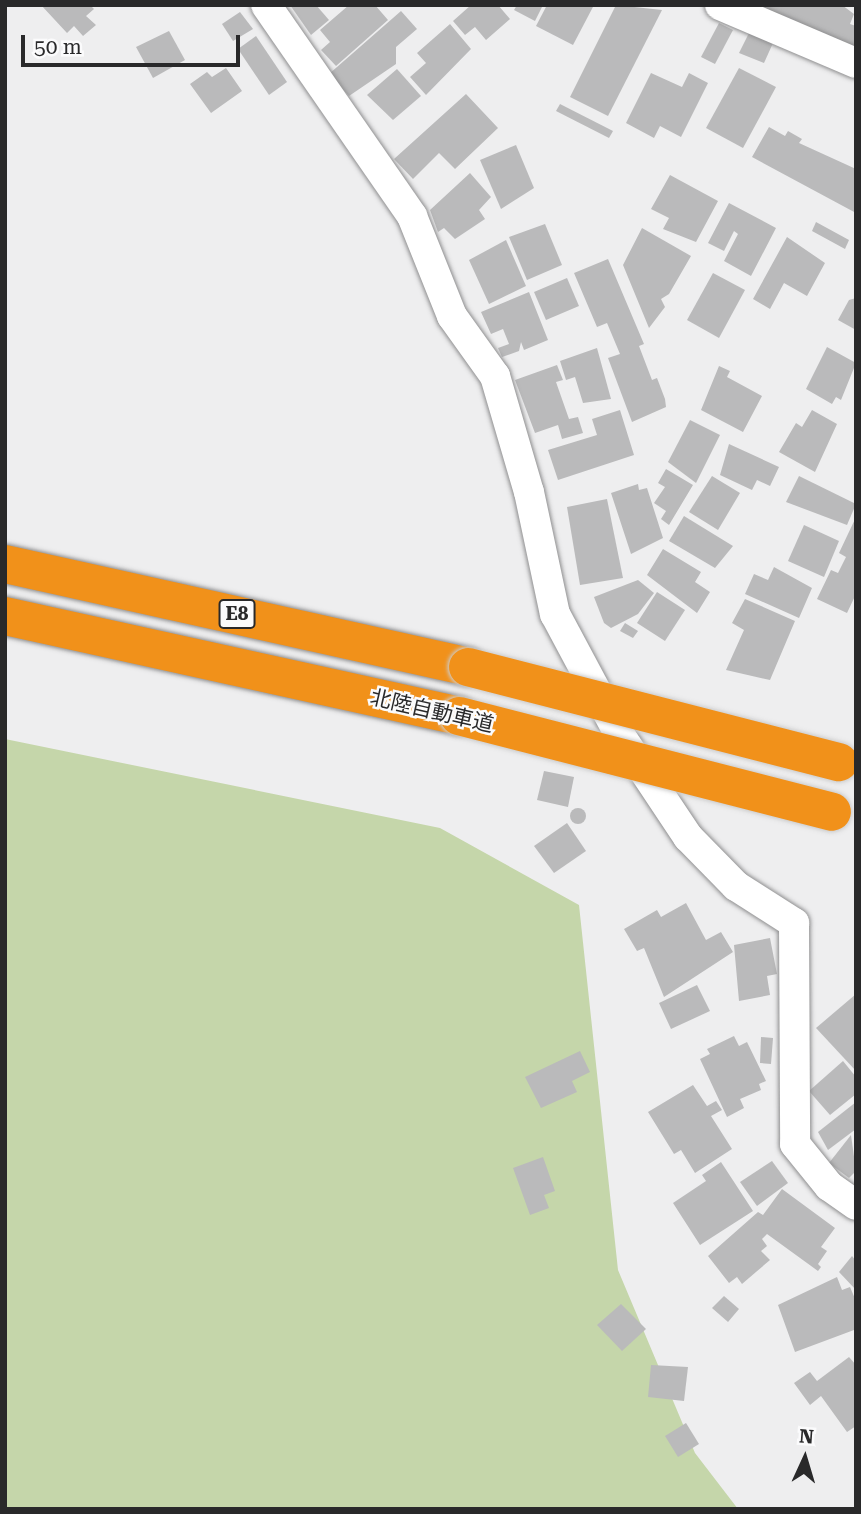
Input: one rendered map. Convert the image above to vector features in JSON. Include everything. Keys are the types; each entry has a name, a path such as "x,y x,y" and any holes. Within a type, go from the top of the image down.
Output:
{"highway":[{"name":"E8","path":"5,564 468,667 848,764"},
{"name":"北陸自動車道","path":"5,616 458,716 844,815"}],"street":[{"path":"266,5 412,216 452,316 495,376 529,492 555,614 618,732 688,837 736,886 794,923 794,1144 829,1186 856,1205"},
{"path":"720,5 856,62"}],"green space":[{"path":"5,739 440,828 579,905 618,1270 695,1453 738,1509 5,1509"}],"building":[{"path":"41,5 90,5 94,9 86,16 96,25 83,36 74,26 67,33"},
{"path":"290,5 316,5 329,20 311,35"},
{"path":"349,5 375,5 388,20 336,66 321,50 330,42 320,30"},
{"path":"471,5 498,5 510,19 486,40 475,27 465,35 453,21"},
{"path":"517,5 543,5 535,21 514,10"},
{"path":"547,5 594,5 573,45 536,26"},
{"path":"616,5 662,10 608,116 570,97"},
{"path":"749,5 842,5 854,14 850,24 856,26 856,52"},
{"path":"401,11 417,29 396,47 396,64 349,96 329,74"},
{"path":"240,12 253,29 233,41 222,24"},
{"path":"719,23 733,30 715,64 701,57"},
{"path":"450,24 471,49 426,95 410,77 426,63 417,53"},
{"path":"169,31 185,60 153,78 136,47"},
{"path":"749,33 773,43 764,63 739,53"},
{"path":"256,36 287,82 269,95 238,49"},
{"path":"226,68 242,91 211,113 190,84 207,72 212,77"},
{"path":"739,68 776,87 743,148 706,128"},
{"path":"397,69 421,96 393,120 367,95"},
{"path":"651,73 682,87 689,73 708,83 681,137 660,126 654,138 626,123"},
{"path":"466,94 498,128 455,169 439,153 413,179 394,159"},
{"path":"560,104 613,131 609,138 556,111"},
{"path":"769,127 785,136 788,131 802,139 799,143 856,169 856,213 752,157"},
{"path":"516,145 534,188 501,209 480,160"},
{"path":"470,173 491,197 479,210 485,219 455,239 444,228 438,232 430,210"},
{"path":"670,175 718,201 696,242 663,229 669,218 651,209"},
{"path":"729,203 776,228 751,276 724,261 738,234 734,231 724,251 708,243"},
{"path":"816,222 849,240 845,249 812,231"},
{"path":"545,224 562,265 527,280 509,237"},
{"path":"642,228 691,256 669,294 661,299 665,307 649,328 623,265"},
{"path":"787,237 825,263 807,296 784,283 770,309 753,299"},
{"path":"506,240 526,286 489,304 469,260"},
{"path":"608,259 644,344 639,346 652,380 657,378 665,399 666,407 632,422 608,358 620,354 607,323 597,327 574,273"},
{"path":"713,273 745,290 719,338 687,320"},
{"path":"567,278 579,306 546,320 534,292"},
{"path":"529,292 548,340 524,350 521,342 519,351 502,357 498,348 509,344 503,329 491,334 481,312"},
{"path":"856,298 856,330 838,320 849,300"},
{"path":"827,347 856,363 841,400 836,397 832,404 806,389"},
{"path":"597,348 611,399 583,403 575,377 566,380 560,361"},
{"path":"557,365 563,380 556,382 569,419 578,417 583,433 562,439 558,425 535,433 515,380"},
{"path":"719,366 730,371 727,377 762,396 743,432 701,410"},
{"path":"620,410 634,455 558,480 548,450 597,435 592,419"},
{"path":"812,410 837,424 815,472 779,452 796,423 802,427"},
{"path":"690,420 720,435 696,483 668,462"},
{"path":"729,444 779,467 770,486 757,480 752,490 720,475"},
{"path":"666,469 693,485 669,525 661,519 666,511 654,503 665,487 658,483"},
{"path":"712,476 740,493 718,530 689,512"},
{"path":"799,476 856,504 847,525 786,502"},
{"path":"638,484 639,490 647,488 663,538 631,554 611,493"},
{"path":"607,499 623,578 580,585 567,507"},
{"path":"684,516 733,546 715,568 669,541"},
{"path":"856,517 856,594 847,613 817,599 831,570 838,573 846,557 839,553"},
{"path":"804,525 839,541 824,577 788,561"},
{"path":"663,549 701,572 695,582 710,592 697,613 647,575"},
{"path":"774,567 812,588 799,618 745,594 754,574 768,580"},
{"path":"638,580 654,593 638,614 611,628 604,623 594,597"},
{"path":"657,592 685,610 665,641 637,623"},
{"path":"745,599 795,621 770,680 726,670 744,630 732,623"},
{"path":"625,623 638,631 633,638 620,631"},
{"path":"544,771 574,777 568,807 537,800"},
{"path":"578,808 584,810 584,822 578,824 572,822 570,816 572,810"},
{"path":"567,823 586,851 554,873 534,846"},
{"path":"686,903 706,940 721,932 733,952 664,997 644,948 637,951 624,929 657,910 661,917"},
{"path":"770,938 777,974 767,976 770,995 739,1001 734,945"},
{"path":"697,985 710,1011 671,1029 659,1003"},
{"path":"856,994 856,1071 816,1028"},
{"path":"734,1036 739,1046 747,1042 766,1081 759,1084 761,1090 740,1099 744,1108 727,1117 700,1059 710,1054 707,1049"},
{"path":"761,1037 773,1038 771,1064 760,1063"},
{"path":"580,1051 590,1072 572,1081 577,1092 541,1108 525,1077"},
{"path":"843,1061 856,1077 856,1094 830,1115 809,1091"},
{"path":"693,1085 707,1106 716,1101 722,1110 711,1116 732,1149 695,1173 681,1150 674,1154 648,1112"},
{"path":"856,1102 856,1129 828,1150 818,1132"},
{"path":"851,1135 856,1171 849,1178 829,1163"},
{"path":"543,1157 555,1191 544,1195 549,1208 530,1215 513,1168"},
{"path":"772,1161 788,1183 757,1206 740,1182"},
{"path":"721,1162 753,1211 700,1245 673,1203 706,1181 702,1175"},
{"path":"782,1189 835,1228 821,1247 827,1251 818,1264 821,1267 818,1271 767,1234 762,1239 767,1246 761,1251 770,1260 742,1284 737,1277 729,1283 708,1256 758,1212 763,1215"},
{"path":"852,1256 856,1261 856,1290 839,1272"},
{"path":"837,1277 842,1290 850,1287 856,1301 854,1330 795,1352 778,1305"},
{"path":"724,1296 739,1309 728,1322 712,1308"},
{"path":"621,1304 646,1329 622,1351 597,1325"},
{"path":"849,1357 856,1365 856,1426 847,1432 821,1396 810,1405 794,1383 810,1372 817,1381"},
{"path":"651,1365 688,1367 684,1401 648,1397"},
{"path":"686,1423 699,1444 678,1457 665,1436"}]}
